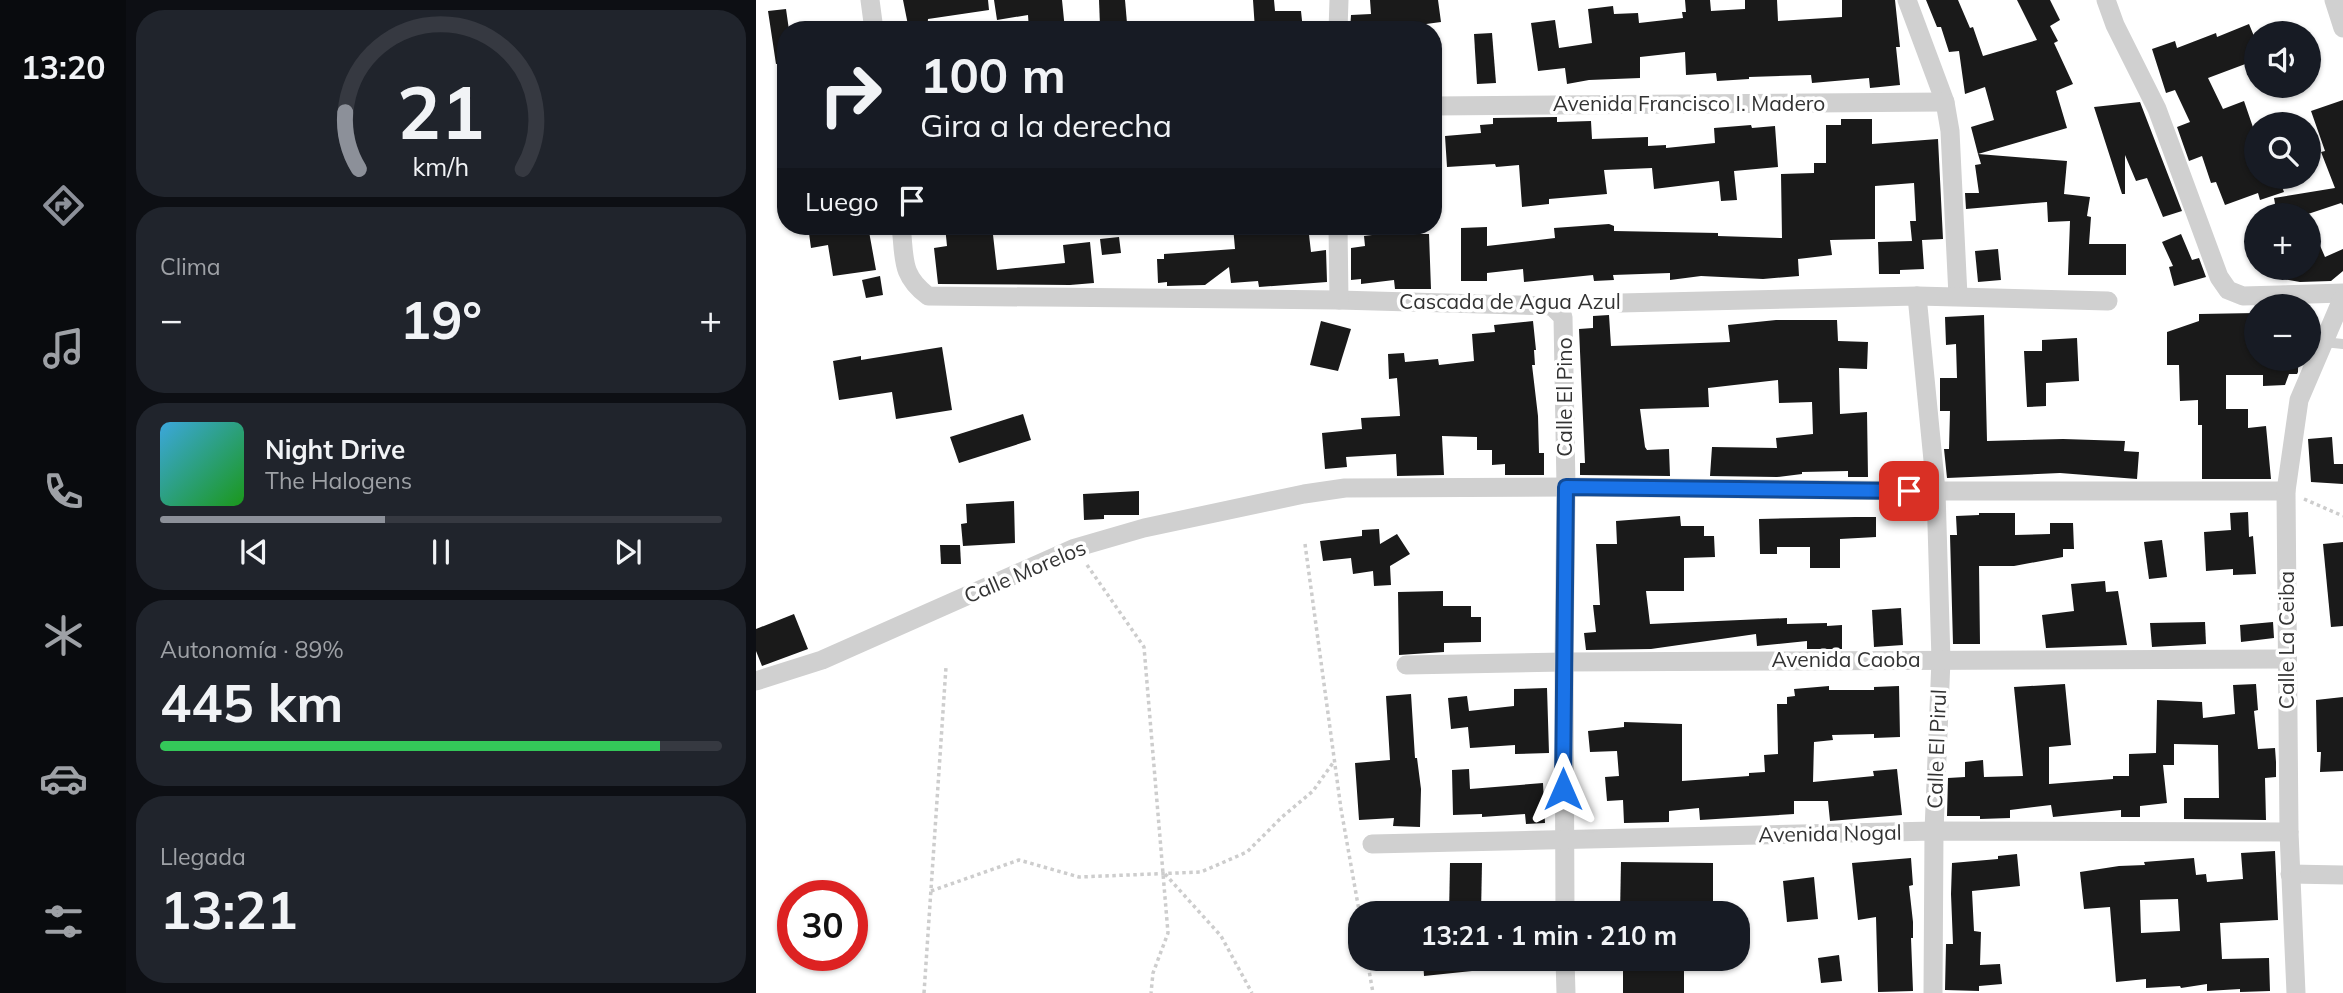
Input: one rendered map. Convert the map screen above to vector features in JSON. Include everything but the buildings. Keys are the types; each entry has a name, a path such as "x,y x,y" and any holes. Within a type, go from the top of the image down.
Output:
{"street":[{"path":"870,0 873,21"},
{"path":"1338,21 1339,0"},
{"path":"1907,0 1945,102 1950,131 1958,296"},
{"path":"2106,0 2115,26 2157,109 2219,277 2228,290 2243,296 2343,295"},
{"path":"2334,0 2343,28"},
{"name":"Avenida Francisco I. Madero","path":"1442,106 1945,102"},
{"name":"Cascada de Agua Azul","path":"902,235 907,275 915,286 928,296 1339,300 1552,306"},
{"path":"1338,235 1339,300"},
{"name":"Calle La Ceiba","path":"2296,993 2288,832 2286,491 2299,400 2333,343 2343,295"},
{"name":"Cascada de Agua Azul","path":"1620,303 1917,296 2108,301"},
{"name":"Calle El Pirul","path":"1917,296 1936,491 1941,660 1934,831 1933,993"},
{"name":"Calle El Pino","path":"1552,306 1563,317 1565,330 1565,901"},
{"name":"Calle Morelos","path":"756,681 822,660 1075,548 1144,528 1304,494 1345,488 2286,491"},
{"name":"Avenida Caoba","path":"1406,666 2287,659"},
{"name":"Avenida Nogal","path":"1372,844 1934,831 2288,832"},
{"path":"2290,874 2343,876"},
{"path":"1565,971 1566,993"}],"path":[{"name":"Cascada de Agua Azul","path":"1552,306 1620,303"},
{"path":"2286,491 2343,516"},
{"path":"1305,544 1358,901"},
{"path":"1075,548 1144,647 1168,933 1153,973 1151,993"},
{"path":"924,993 946,667"},
{"path":"931,891 1019,860 1079,877 1201,872 1247,852 1313,791 1335,760"},
{"path":"1164,873 1221,936 1252,993"},
{"path":"1369,971 1373,993"}],"route":[{"path":"1563,789 1566,487 1909,491"}]}
